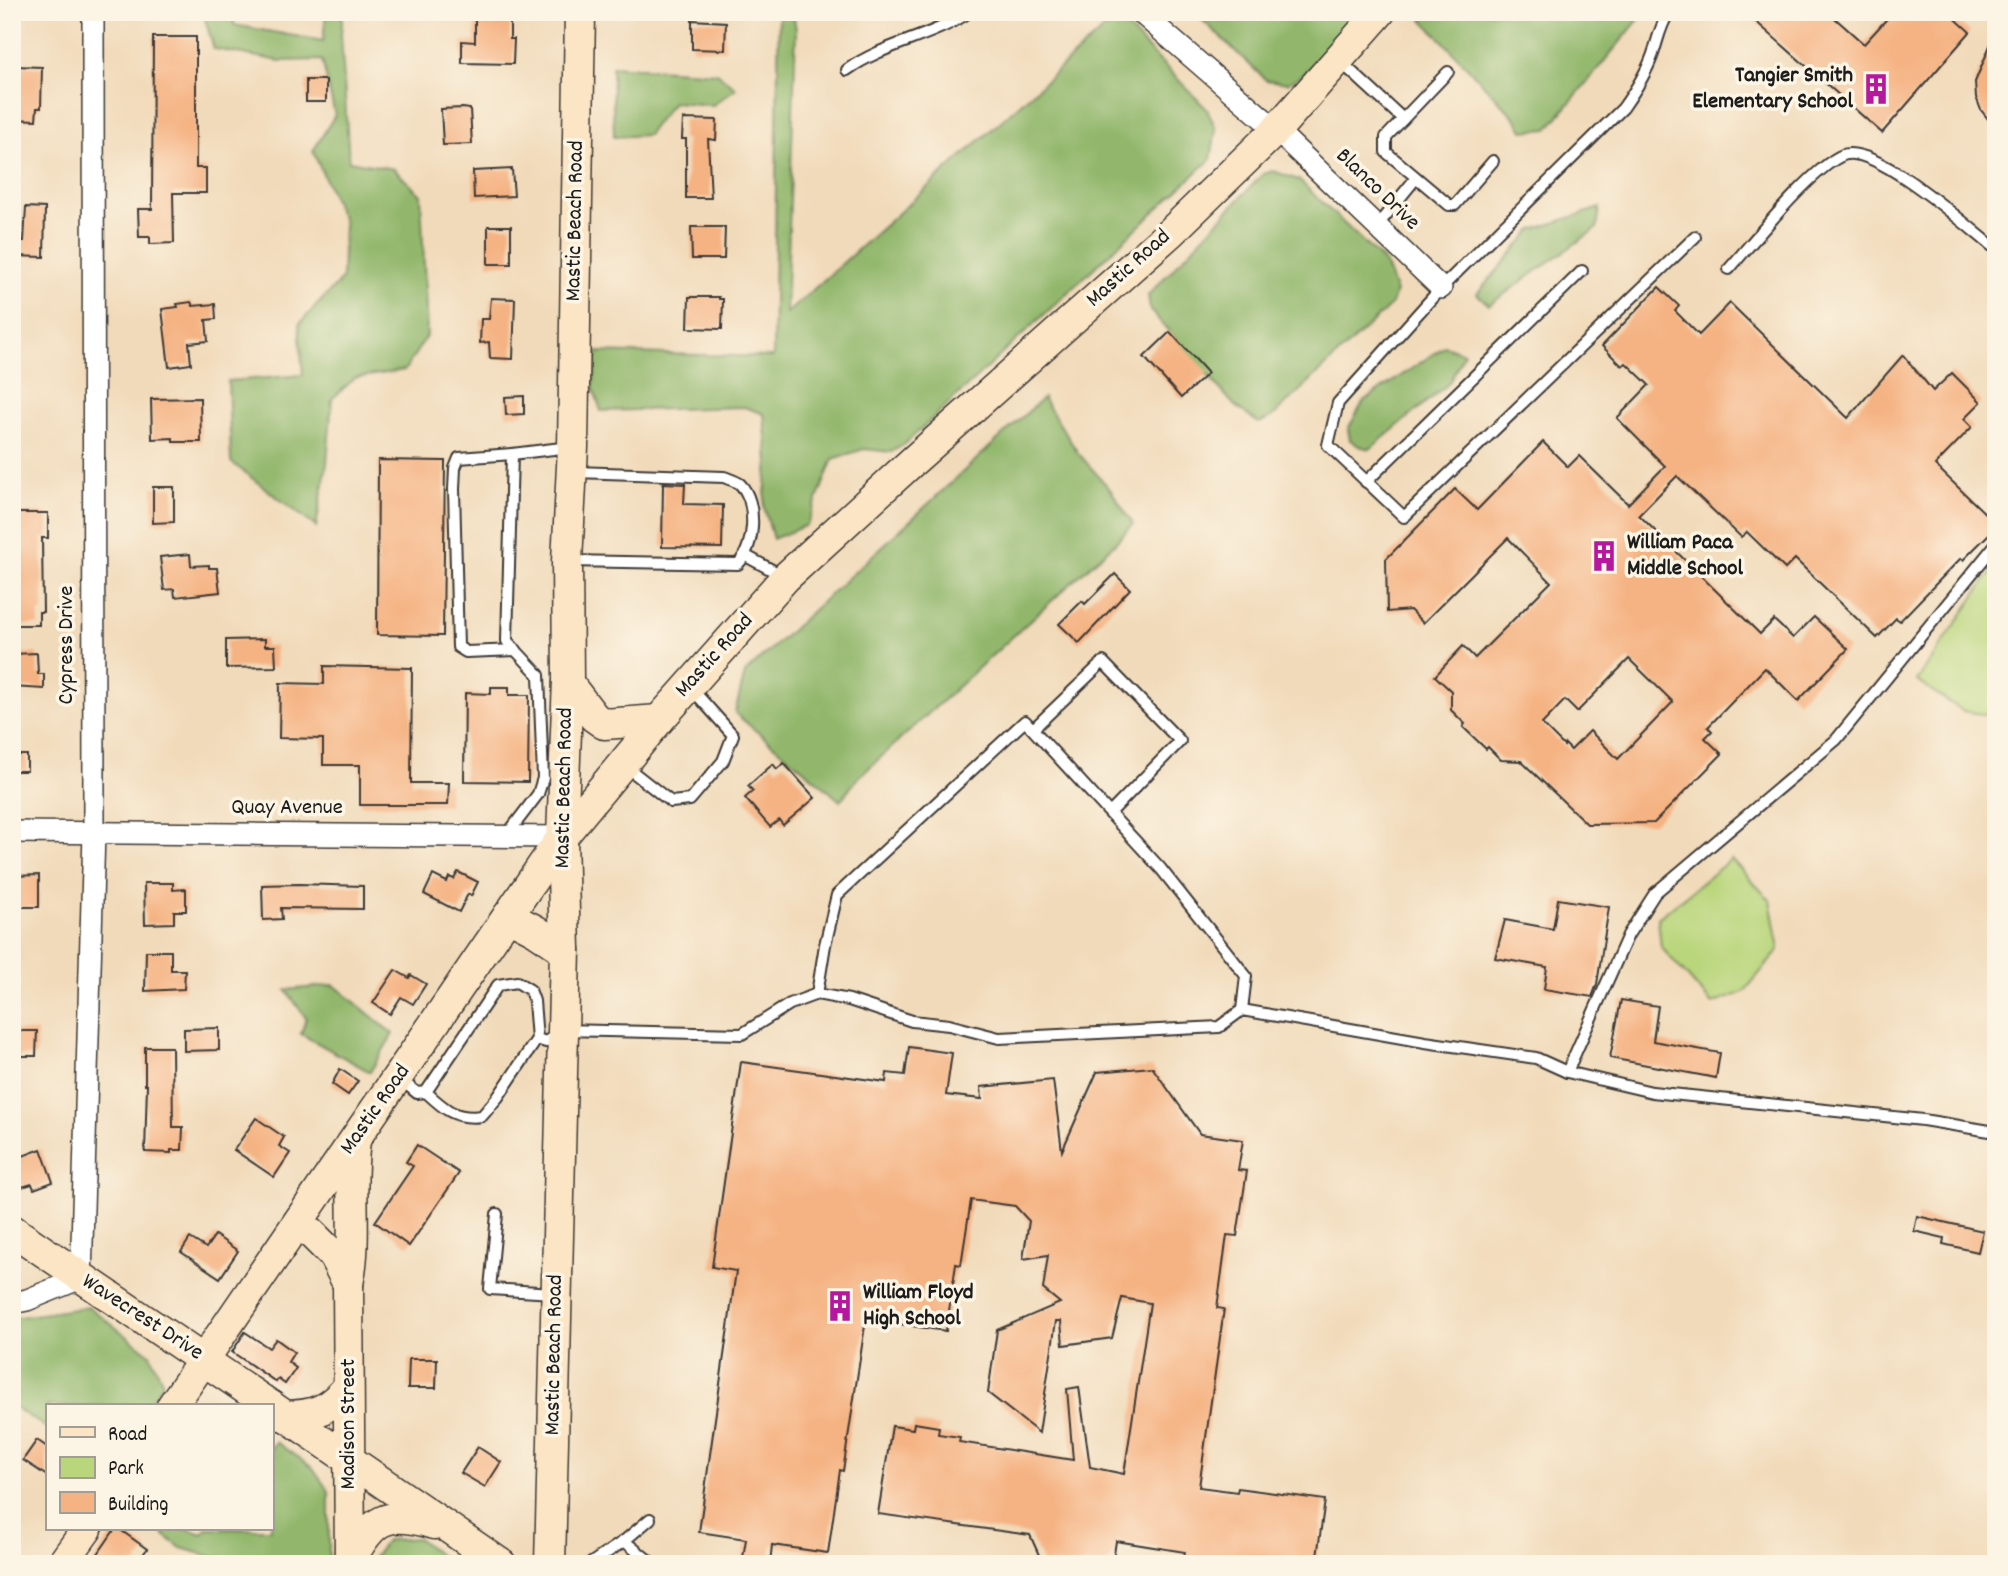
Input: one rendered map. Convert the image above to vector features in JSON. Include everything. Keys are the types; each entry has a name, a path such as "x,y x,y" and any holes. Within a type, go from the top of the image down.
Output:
{"street":[{"name":"Cypress Drive","path":"81,1278 94,833 93,12"},
{"name":"Mastic Beach Road","path":"550,1564 556,1293 550,1035 565,950 556,678 567,561 572,459 580,12"},
{"name":"Blanco Drive","path":"1140,12 1276,130 1441,288"},
{"name":"Mastic Road","path":"173,1404 562,836 621,763 785,578 1171,232 1276,130 1380,12"},
{"path":"556,678 604,724 659,720"},
{"name":"Quay Avenue","path":"12,832 562,836"},
{"path":"508,916 565,950"},
{"name":"Madison Street","path":"350,1563 348,1284 352,1266 351,1172 356,1138"},
{"name":"Madison Street","path":"299,1221 333,1255 348,1284"},
{"name":"Wavecrest Drive","path":"12,1230 269,1404"},
{"path":"12,1303 27,1300 81,1278"},
{"path":"276,1409 306,1416 332,1406 348,1387"},
{"name":"Wavecrest Drive","path":"276,1409 501,1564"},
{"path":"350,1563 364,1535 374,1525 394,1518 415,1519 445,1527"},
{"path":"62,1564 85,1530"}],"lane":[{"path":"847,70 880,50 941,29 969,12"},
{"path":"1669,12 1662,23 1640,84 1623,108 1441,288 1338,403 1328,445 1404,517 1695,237"},
{"path":"1338,60 1403,119"},
{"path":"1448,72 1387,137 1386,152 1448,205 1455,205 1493,161"},
{"path":"1729,269 1821,168 1845,154 1868,156 1891,168 1996,249"},
{"path":"1377,226 1416,178"},
{"path":"1366,482 1582,271"},
{"path":"506,836 538,794 543,778 556,678 507,641 512,454"},
{"path":"516,650 466,652 458,647 454,489 455,468 459,457 512,454 724,477 739,483 750,501 751,539 746,556 738,564 567,561"},
{"path":"1567,1072 1628,935 1655,893 1836,740 1996,544"},
{"path":"746,556 785,578"},
{"path":"1033,729 1103,662 1180,741 1110,813"},
{"path":"621,763 671,802 690,800 723,761 733,735 689,686"},
{"path":"817,994 837,895 1025,721 1161,869 1246,976 1242,1010"},
{"path":"426,1092 498,985 517,982 530,990 550,1035"},
{"path":"398,1078 417,1093 426,1092 442,1106 466,1119 482,1116 550,1035 742,1034 790,1004 817,994 849,1000 912,1021 949,1026 999,1038 1219,1027 1242,1010 1536,1058 1567,1072 1652,1092 1923,1120 1996,1132"},
{"path":"497,1214 490,1289 556,1293"},
{"path":"590,1564 650,1519"},
{"path":"624,1541 653,1564"}],"green space":[{"path":"203,12 233,12 234,25 323,41 326,12 343,12 341,34 349,161 394,169 421,195 427,335 405,370 355,378 332,399 327,463 316,527 231,462 228,381 303,375 299,324 342,279 344,223 313,151 335,115 322,60 280,61 214,49"},
{"path":"779,12 793,12 796,30 786,314 1117,17 1207,109 1216,129 1211,159 905,444 891,452 864,449 833,459 807,525 773,539 764,507 768,462 764,414 744,407 601,411 593,386 597,352 773,357"},
{"path":"1194,12 1359,12 1305,73 1288,83 1266,80"},
{"path":"1423,12 1645,12 1548,129 1523,131 1517,120 1422,19"},
{"path":"612,66 717,73 736,88 713,105 673,102 647,135 614,137"},
{"path":"1273,171 1299,180 1385,263 1396,292 1392,304 1272,417 1259,423 1235,406 1150,310 1148,295 1263,174"},
{"path":"1600,208 1597,228 1489,305 1477,294 1532,230"},
{"path":"1445,346 1464,353 1449,383 1370,449 1350,440 1348,429 1364,401"},
{"path":"1043,398 1078,453 1110,489 1133,524 858,778 840,801 735,713 745,673"},
{"path":"1996,565 1996,716 1963,711 1917,681"},
{"path":"1731,859 1770,900 1779,950 1744,992 1712,1004 1661,947 1658,918"},
{"path":"334,985 393,1034 370,1072 301,1034 306,1018 286,990"},
{"path":"89,1307 150,1354 163,1383 149,1404 46,1404 46,1427 12,1406 12,1318"},
{"path":"276,1442 313,1468 329,1492 329,1564 239,1564 181,1548 164,1535 163,1530 191,1530 202,1534 205,1530 273,1530 273,1446"},
{"path":"418,1538 450,1564 374,1564 374,1557 387,1540"}],"building":[{"path":"475,12 510,12 510,39 514,39 513,64 462,63 462,41 475,42"},
{"name":"Tangier Smith Elementary School","path":"1745,12 1828,12 1864,44 1893,12 1948,12 1970,32 1882,133"},
{"path":"692,20 726,22 725,50 692,49"},
{"path":"1996,31 1996,129 1981,110 1976,97 1975,82"},
{"path":"153,37 196,37 196,168 206,168 206,193 173,193 174,243 150,244 150,237 139,237 138,209 152,209"},
{"path":"14,66 42,67 41,108 37,108 36,120 12,119"},
{"path":"306,80 326,80 326,102 306,102"},
{"path":"441,109 470,109 472,144 443,145"},
{"path":"683,119 717,120 716,140 708,139 711,198 686,198 686,139 682,139"},
{"path":"512,169 514,196 474,198 473,171"},
{"path":"26,207 45,208 44,257 12,256 12,241 24,241"},
{"path":"488,226 511,226 511,264 488,264"},
{"path":"691,227 725,227 724,259 692,259"},
{"name":"William Paca Middle School","path":"1659,287 1679,306 1675,311 1699,335 1730,303 1848,418 1903,355 1933,391 1952,373 1981,402 1964,419 1972,427 1935,465 1996,524 1996,527 1963,560 1961,558 1900,621 1896,618 1877,638 1795,559 1785,569 1747,532 1741,537 1677,476 1639,515 1760,634 1774,620 1793,638 1814,617 1848,649 1798,701 1765,668 1708,727 1712,731 1705,738 1722,754 1654,823 1587,824 1521,761 1501,760 1488,747 1486,749 1463,727 1465,724 1451,710 1451,691 1435,676 1463,646 1475,658 1551,582 1508,538 1423,623 1410,610 1387,612 1386,559 1455,489 1477,510 1543,442 1568,467 1579,456 1628,504 1665,466 1617,418 1649,385 1626,363 1622,366 1602,346","holes":["1629,659 1673,702 1618,759 1590,731 1571,750 1542,724 1565,700 1577,712"]},
{"path":"689,297 723,299 722,329 688,328"},
{"path":"491,298 515,299 513,359 490,358 489,342 480,343 481,319 489,319"},
{"path":"191,302 193,306 215,304 216,319 206,320 208,341 189,343 191,364 169,367 162,309"},
{"path":"1170,332 1208,373 1181,398 1144,357"},
{"path":"524,396 524,414 506,415 505,397"},
{"path":"200,398 201,442 173,442 173,438 152,439 151,399"},
{"path":"378,460 445,461 443,636 377,635"},
{"path":"663,483 685,484 684,504 723,505 722,548 662,547"},
{"path":"153,487 174,487 174,522 153,523"},
{"path":"12,513 48,513 48,538 42,538 43,612 39,612 39,625 12,625"},
{"path":"190,554 191,566 209,565 209,568 217,568 220,592 175,597 174,589 164,590 160,557"},
{"path":"1115,574 1130,589 1079,643 1059,624 1082,601 1085,604"},
{"path":"265,639 265,646 275,646 276,667 226,668 226,640"},
{"path":"37,653 38,674 44,674 44,689 12,687 12,654"},
{"path":"324,666 412,668 411,783 449,783 448,805 360,805 360,765 323,765 323,739 279,738 280,683 324,684"},
{"path":"491,687 509,687 509,695 529,695 528,782 464,781 465,693 491,694"},
{"path":"12,755 27,755 27,771 12,771"},
{"path":"784,763 815,798 783,825 779,820 770,827 745,798 753,791 748,786 773,764 777,769"},
{"path":"458,872 478,882 459,912 424,894 433,875 447,882 449,877 454,879"},
{"path":"39,875 39,907 12,907 12,876"},
{"path":"144,883 173,883 173,890 186,889 186,911 174,911 174,923 145,924"},
{"path":"262,885 363,886 363,909 281,908 282,919 263,920"},
{"path":"1558,899 1609,907 1597,984 1592,997 1544,989 1547,967 1495,958 1505,920 1553,929"},
{"path":"146,951 171,951 171,970 185,970 184,989 145,991"},
{"path":"395,970 426,984 413,1004 401,997 390,1014 373,1003"},
{"path":"1621,1000 1658,1006 1653,1041 1720,1053 1716,1078 1610,1058"},
{"path":"219,1028 219,1050 184,1051 184,1029"},
{"path":"12,1031 37,1031 36,1056 12,1056"},
{"path":"145,1047 172,1047 173,1127 183,1127 182,1150 171,1150 171,1153 145,1152"},
{"name":"William Floyd High School","path":"909,1047 952,1053 946,1095 982,1099 981,1087 1053,1080 1062,1151 1097,1072 1152,1067 1200,1134 1243,1140 1238,1170 1247,1171 1237,1236 1227,1235 1217,1308 1224,1309 1199,1487 1237,1492 1238,1488 1325,1500 1316,1564 1219,1564 1184,1558 1185,1552 1116,1541 1114,1554 1106,1564 1043,1564 1030,1535 878,1514 892,1426 913,1429 914,1423 939,1427 938,1434 960,1437 959,1442 1073,1460 1067,1389 1079,1387 1090,1467 1124,1474 1150,1303 1122,1298 1112,1338 1063,1345 1061,1321 1056,1321 1039,1433 988,1393 997,1330 1060,1303 1043,1289 1048,1255 1023,1259 1029,1221 1015,1206 971,1200 961,1265 956,1264 946,1331 866,1319 828,1553 772,1545 770,1564 742,1564 746,1539 699,1532 736,1271 712,1267 741,1062 886,1082 887,1073 905,1075"},
{"path":"340,1069 358,1081 348,1095 332,1084"},
{"path":"256,1118 284,1137 279,1146 290,1153 274,1177 234,1150"},
{"path":"417,1145 459,1173 409,1246 375,1222 413,1166 406,1162"},
{"path":"41,1149 53,1182 34,1189 32,1184 22,1187 12,1160"},
{"path":"1917,1216 1983,1231 1978,1252 1943,1244 1944,1238 1914,1231"},
{"path":"215,1235 238,1251 220,1278 181,1252 190,1238 206,1248"},
{"path":"245,1332 269,1348 276,1339 294,1352 288,1362 296,1368 285,1384 278,1379 276,1382 232,1352"},
{"path":"409,1359 437,1359 436,1388 408,1388"},
{"path":"37,1440 46,1446 46,1475 23,1460"},
{"path":"478,1447 501,1462 485,1487 461,1473"},
{"path":"114,1530 120,1530 147,1549 136,1564 91,1564"}],"place":[{"name":"Tangier Smith Elementary School","path":"1876,89"},
{"name":"William Paca Middle School","path":"1604,556"},
{"name":"William Floyd High School","path":"840,1306"}]}
